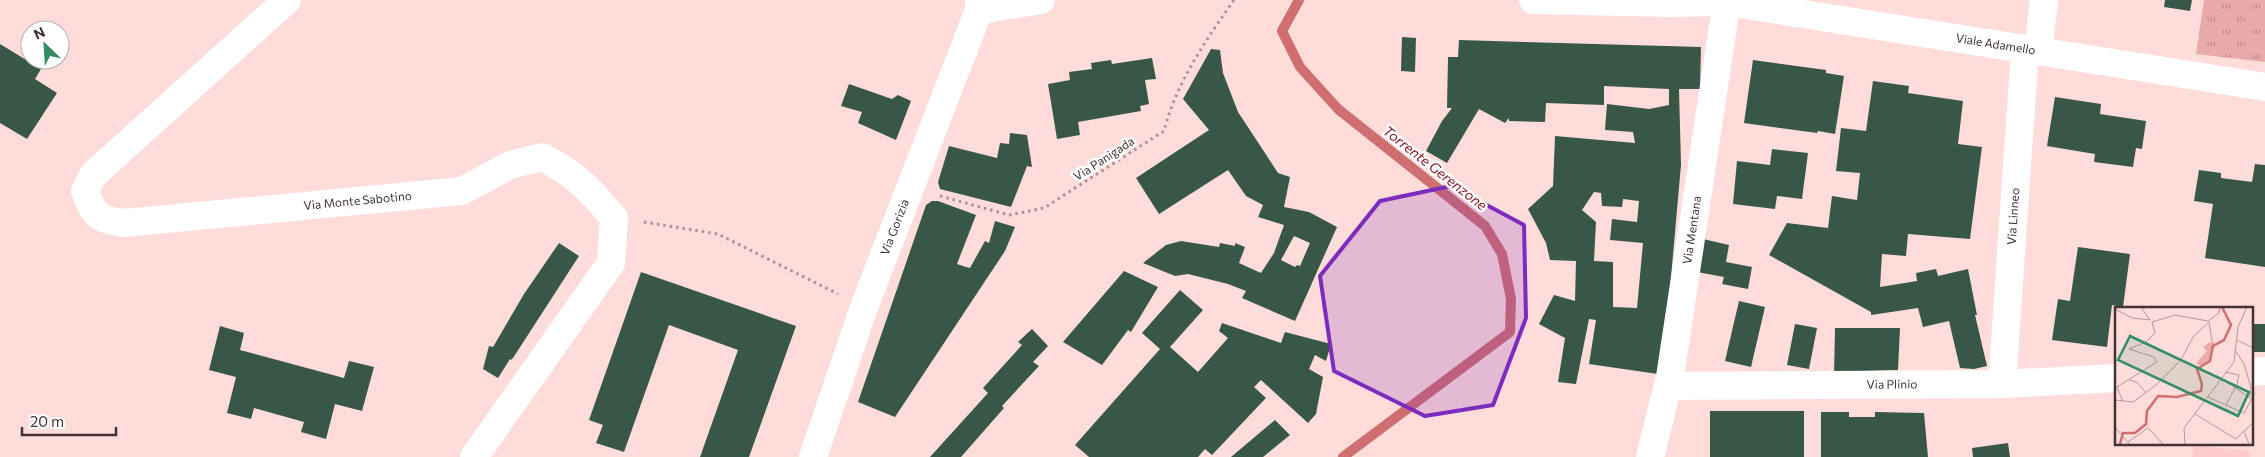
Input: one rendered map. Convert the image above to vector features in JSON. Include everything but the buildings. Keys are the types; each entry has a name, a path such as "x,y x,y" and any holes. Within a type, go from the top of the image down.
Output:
{"street":[{"name":"Via Monte Sabotino","path":"287,0 93,175 85,191 90,208 106,221 124,223 462,191 510,165 542,157 567,170 586,186 614,218 611,263 474,457"},
{"path":"980,5 1041,0"},
{"name":"Viale Adamello","path":"1533,0 1671,3 1727,1 2265,87"},
{"name":"Via Linneo","path":"2002,384 2031,51 2044,0"},
{"name":"Via Mentana","path":"1650,457 1668,386 1727,1"},
{"name":"Via Gorizia","path":"814,457 864,307 980,5"},
{"path":"2252,372 2265,371"},
{"name":"Via Plinio","path":"1668,386 2002,384 2115,378"}],"path":[{"name":"Via Panigada","path":"910,188 1009,215 1044,208 1164,131 1170,106 1207,40 1234,0"},
{"path":"666,224 718,234 864,307"}],"highlighted area":[{"path":"1451,186 1524,225 1526,318 1493,405 1425,416 1334,371 1320,276 1380,201"}],"shaded area":[{"path":"2194,445 2250,451 2250,457 2192,457"}],"green space":[{"path":"2204,0 2265,0 2265,62 2196,54"}],"waterway":[{"name":"Torrente Gerenzone","path":"1299,0 1282,31 1300,67 1338,109 1485,226 1502,254 1511,299 1510,332 1343,457"}]}
